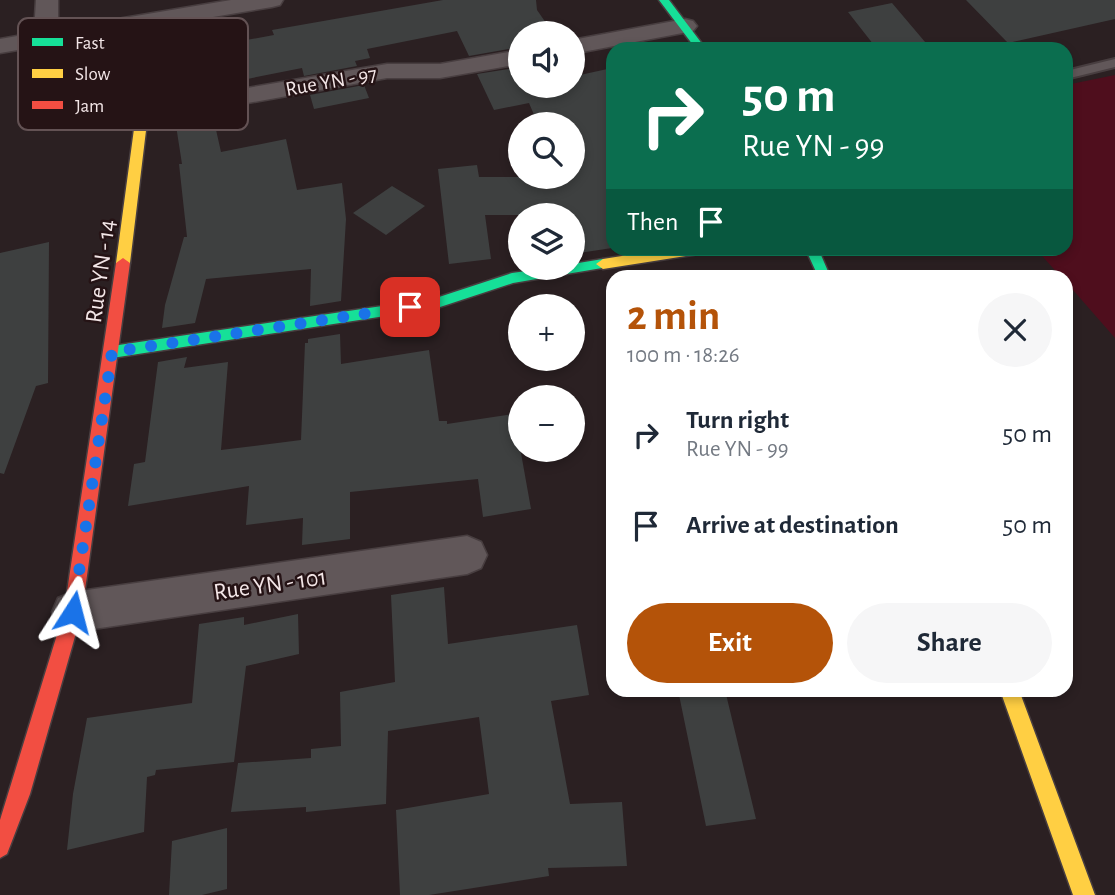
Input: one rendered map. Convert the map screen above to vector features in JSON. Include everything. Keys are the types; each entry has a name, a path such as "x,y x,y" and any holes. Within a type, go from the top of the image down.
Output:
{"main road":[{"path":"664,0 696,42"},
{"name":"Rue YN - 14","path":"0,847 20,794 73,612 112,352 140,130"},
{"path":"112,352 437,303 512,278 654,256"},
{"path":"1013,697 1088,887"}],"street":[{"path":"47,0 47,18"},
{"path":"173,18 272,0"},
{"path":"585,45 685,26"},
{"path":"0,46 18,43"},
{"name":"Rue YN - 97","path":"248,95 387,71 440,71 508,59"},
{"name":"Rue YN - 101","path":"73,612 467,555"}],"lane":[{"path":"1073,73 1115,63"}],"shaded area":[{"path":"1115,75 1115,338 1073,290 1073,270 1055,270 1042,256 1073,256 1073,84"}],"building":[{"path":"443,0 536,0 537,10 545,21 508,21 508,49 469,56 457,31 367,49 370,58 355,61 357,66 304,76 302,68 248,79 248,40 274,35 272,30"},
{"path":"966,0 1115,0 1115,19 1007,42"},
{"path":"892,3 925,42 872,42 848,12"},
{"path":"508,69 508,98 585,98 585,74 606,69 606,249 585,252 585,203 508,203 508,215 485,215 491,259 449,264 438,169 477,165 479,177 508,177 508,189 585,189 585,112 533,112 529,103 494,110 477,74"},
{"path":"364,85 369,98 314,109 310,95"},
{"path":"177,130 216,130 221,152 286,139 297,190 342,183 346,219 341,301 310,306 311,269 206,279 195,323 162,328 165,305 184,237 187,237 179,164 182,164"},
{"path":"392,186 425,206 386,235 353,213"},
{"path":"49,242 48,383 36,386 4,474 0,473 0,253"},
{"path":"340,334 341,364 429,350 439,421 447,421 447,424 508,415 508,462 523,462 531,509 483,517 478,479 350,492 350,539 302,545 303,518 246,525 249,486 128,506 134,464 145,462 158,362 187,357 184,368 228,362 221,450 301,440 305,343 308,343 308,339"},
{"path":"444,587 448,644 577,625 589,695 551,701 570,804 622,802 627,866 548,868 549,876 429,895 400,895 396,810 489,794 479,717 388,731 386,804 306,812 306,807 231,812 238,763 311,758 311,749 341,746 340,692 395,682 391,595"},
{"path":"298,614 299,654 246,666 234,762 156,770 155,775 147,777 144,832 67,850 73,794 87,718 192,703 199,624 244,617 244,625"},
{"path":"679,697 727,697 756,819 706,826"},
{"path":"227,828 227,889 202,895 169,895 172,841"}],"traffic: fast":[{"path":"664,0 696,42"},
{"path":"815,256 821,270"},
{"path":"112,352 437,303 512,278 603,264"}],"traffic: slow":[{"path":"123,263 140,130"},
{"path":"603,264 654,256"},
{"path":"1013,697 1084,895"}],"traffic: jam":[{"path":"0,847 20,794 73,612 123,263"}],"route":[{"path":"73,612 112,352 410,307"}]}
